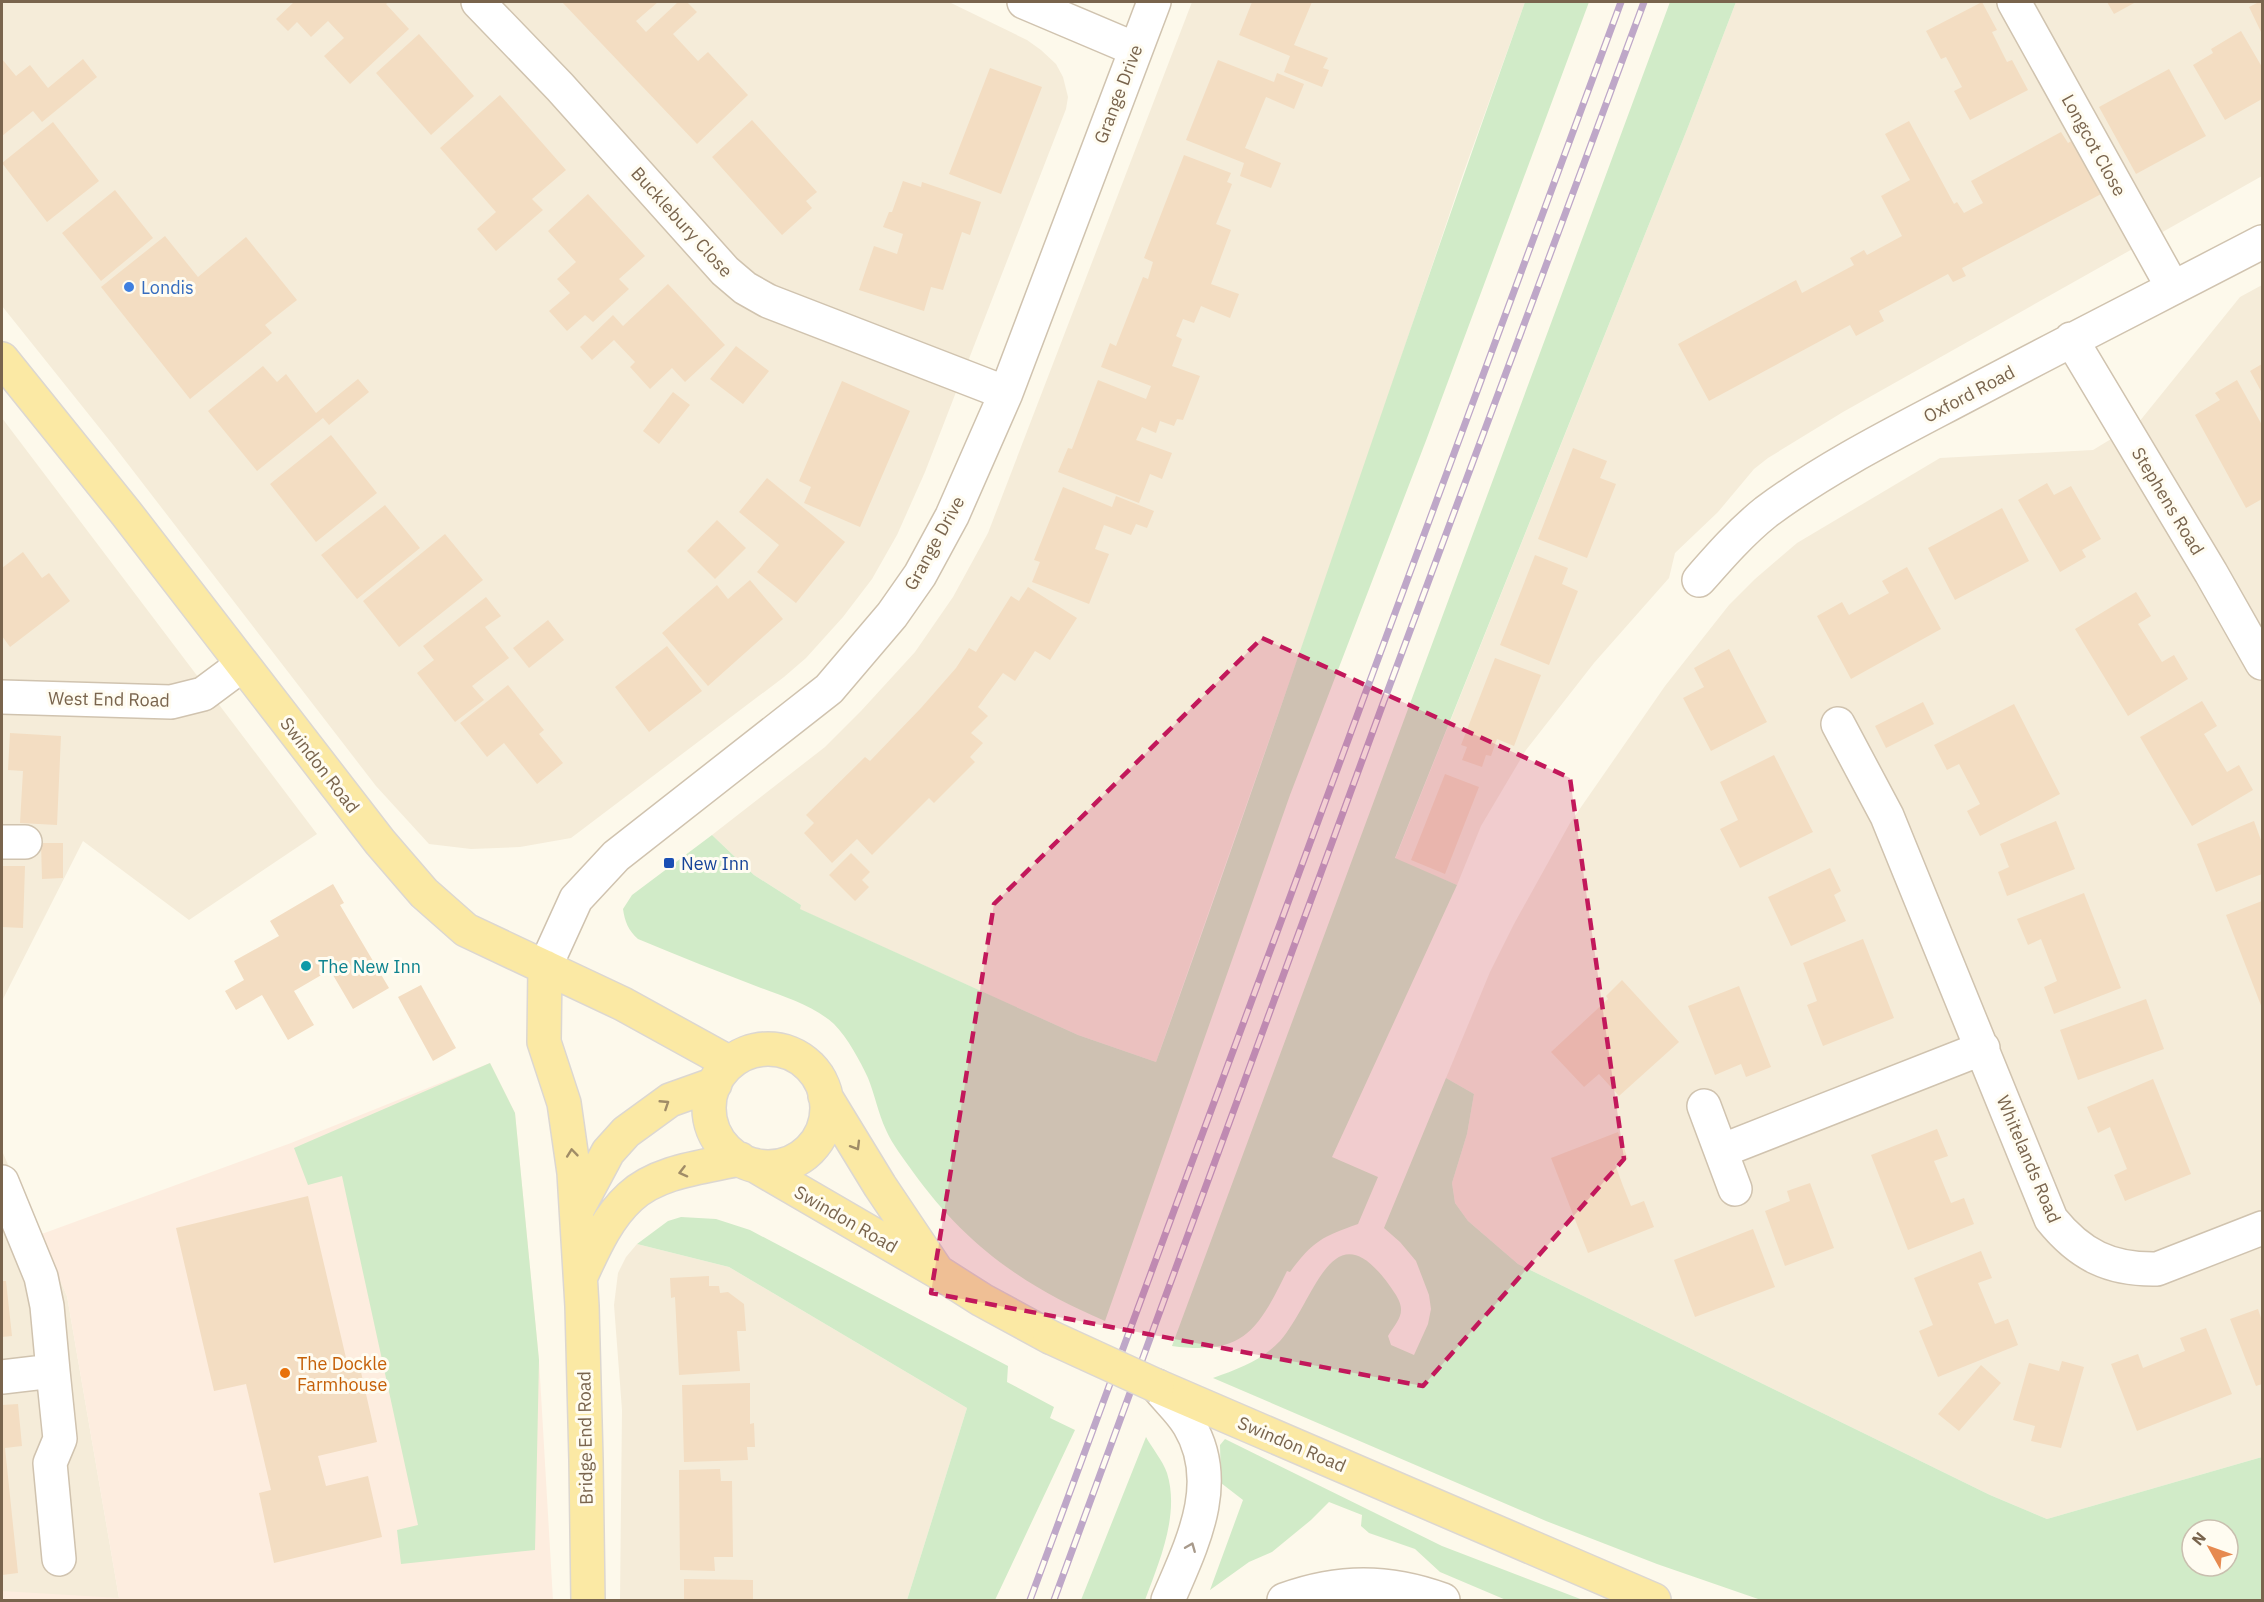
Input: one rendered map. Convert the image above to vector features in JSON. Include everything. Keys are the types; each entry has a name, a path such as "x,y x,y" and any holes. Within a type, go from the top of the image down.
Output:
{"main road":[{"name":"Swindon Road","path":"2,359 126,513 380,842 424,893 466,930 623,1004 723,1073"},
{"name":"Bridge End Road","path":"545,967 544,1042 564,1103 571,1142 581,1276 588,1600"},
{"path":"576,1211 608,1152 626,1132 670,1100 723,1073 746,1054 761,1050 788,1052 809,1066 820,1081 825,1096 827,1112 825,1125 819,1137 807,1152 797,1159 777,1166 747,1162 722,1144 712,1124 709,1108 723,1073"},
{"name":"Swindon Road","path":"825,1096 880,1186 938,1272"},
{"name":"Swindon Road","path":"747,1162 938,1272 982,1300 1050,1337 1157,1386 1654,1600"},
{"name":"Bridge End Road","path":"581,1276 613,1216 631,1196 642,1188 672,1175 747,1162"}],"street":[{"name":"Bucklebury Close","path":"478,2 560,87 725,271 745,288 768,301 1006,393"},
{"path":"1024,2 1135,49"},
{"name":"Grange Drive","path":"545,967 576,899 616,856 829,689 892,615 920,575 952,516 1006,393 1154,2"},
{"name":"Longcot Close","path":"2014,2 2174,288"},
{"name":"Oxford Road","path":"1699,580 1743,533 1766,513 1816,479 2071,339 2262,242"},
{"name":"Stephens Road","path":"2071,339 2262,663"},
{"name":"West End Road","path":"2,697 171,702 203,694 243,665"},
{"name":"Whitelands Road","path":"1838,723 1887,816 2051,1219 2077,1247 2096,1258 2116,1266 2139,1269 2157,1269 2262,1228"},
{"path":"1721,1151 1983,1048"},
{"path":"1704,1106 1735,1189"},
{"path":"2,1182 41,1276 47,1306 60,1439 50,1463 59,1559"},
{"path":"2,1377 52,1371"},
{"path":"1157,1386 1189,1425 1202,1463 1205,1486 1203,1509 1194,1539 1168,1600"},
{"path":"1284,1600 1318,1589 1359,1585 1385,1585 1443,1600"}],"highlighted area":[{"path":"1262,638 1570,778 1624,1159 1423,1386 931,1293 994,904"}],"shaded area":[{"path":"2,2 949,2 1027,40 1041,50 1056,64 1063,77 1068,97 1066,109 925,472 897,535 872,579 843,617 806,658 784,677 571,838 520,847 471,849 429,844 376,786 114,446 2,306"},
{"path":"1192,2 1525,2 1463,174 1346,521 1156,1062 1078,1035 799,909 801,905 754,875 712,835 825,747 915,652 953,597 988,533"},
{"path":"1736,2 2262,2 2262,176 1843,412 1754,469 1718,512 1675,553 1669,578 1594,663 1526,750 1481,826 1457,885 1395,859"},
{"path":"2262,285 2262,1457 2047,1519 1990,1495 1518,1264 1468,1221 1455,1203 1452,1183 1467,1134 1474,1094 1446,1078 1490,972 1570,823 1665,686 1729,605 1755,579 1797,543 1940,458 2093,450 2139,422 2240,297"},
{"path":"2,418 317,834 189,920 83,841 2,1001"},
{"path":"490,1063 515,1113 539,1360 553,1600 2,1600 2,1591 119,1598 67,1296 39,1235 291,1143"},
{"path":"2,1151 67,1296 119,1598 2,1600"},
{"path":"637,1244 729,1267 967,1408 907,1600 620,1600 622,1410 614,1305 618,1273 626,1257"}],"green space":[{"path":"1525,2 1589,2 1427,438 1290,795 1105,1321 1075,1308 1022,1277 975,1242 953,1221 891,1141 865,1071 849,1043 834,1024 818,1012 799,1003 638,939 628,926 623,909 632,895 712,835 754,875 801,905 800,909 1078,1035 1156,1062"},
{"path":"1670,2 1736,2 1395,858 1457,885 1332,1157 1378,1177 1358,1224 1320,1241 1290,1272 1287,1271 1267,1309 1246,1334 1216,1347 1172,1346"},
{"path":"490,1063 515,1113 539,1360 535,1550 401,1564 397,1530 418,1525 342,1176 308,1185 294,1148"},
{"path":"1446,1078 1474,1094 1467,1134 1452,1183 1455,1203 1468,1221 1518,1264 1990,1495 2047,1519 2262,1457 2262,1600 1761,1600 1657,1564 1546,1521 1213,1378 1249,1364 1273,1348 1293,1323 1316,1282 1328,1266 1341,1256 1356,1255 1374,1267 1396,1295 1401,1312 1388,1336 1391,1345 1414,1355 1428,1324 1431,1309 1429,1295 1416,1261 1384,1228"},
{"path":"681,1217 716,1219 750,1230 1008,1366 1007,1382 1054,1407 1050,1418 1075,1430 995,1600 907,1600 967,1408 729,1267 637,1244 668,1221"},
{"path":"1146,1437 1167,1473 1171,1505 1166,1538 1145,1600 1081,1600"},
{"path":"1225,1439 1442,1546 1583,1600 1506,1600 1440,1572 1415,1549 1369,1533 1361,1526 1362,1515 1329,1502 1272,1552 1249,1562 1210,1590 1243,1500 1221,1483 1220,1445"}],"building":[{"path":"294,2 389,2 386,4 409,29 350,84 324,56 344,38 328,21 311,37 297,22 288,31 276,19"},
{"path":"562,2 658,2 636,21 646,32 678,2 687,2 697,12 673,34 698,61 708,52 748,95 697,144"},
{"path":"1252,2 1312,2 1294,45 1328,58 1323,68 1329,70 1322,87 1284,72 1290,56 1239,35"},
{"path":"1982,2 1997,30 1992,32 2007,62 2012,60 2028,90 1970,120 1954,91 1962,87 1946,57 1941,59 1926,31"},
{"path":"2107,2 2136,2 2114,14"},
{"path":"2262,2 2262,34 2249,7"},
{"path":"2241,31 2262,67 2262,99 2225,120 2193,65 2213,53 2211,49"},
{"path":"419,34 474,96 431,135 376,73"},
{"path":"2,59 16,76 30,65 48,88 83,59 97,77 42,122 33,111 2,136"},
{"path":"1218,60 1274,82 1277,73 1304,84 1294,109 1266,97 1245,148 1281,163 1271,188 1240,176 1244,163 1186,140"},
{"path":"990,68 1042,87 1001,194 949,174"},
{"path":"2169,69 2206,136 2136,174 2099,107"},
{"path":"500,95 566,170 532,199 543,210 496,251 477,229 496,212 440,148"},
{"path":"752,120 817,192 806,201 812,208 782,235 712,157"},
{"path":"1909,121 1954,204 1957,202 1964,213 1983,203 1971,181 2061,132 2068,143 2075,139 2103,193 1962,268 1966,276 1953,282 1948,274 1879,311 1884,321 1856,336 1850,325 1709,401 1678,344 1796,280 1802,293 1854,265 1850,258 1864,250 1867,255 1902,236 1881,196 1910,180 1885,134"},
{"path":"53,122 99,181 47,222 2,163"},
{"path":"1184,155 1231,173 1227,182 1232,184 1216,224 1231,230 1211,284 1239,294 1230,318 1201,306 1194,323 1183,319 1176,336 1182,339 1172,366 1200,376 1183,420 1177,419 1174,426 1160,421 1156,433 1142,427 1136,440 1172,453 1162,479 1150,474 1139,503 1058,472 1068,448 1072,449 1098,380 1146,399 1151,386 1101,367 1110,343 1116,346 1143,277 1148,279 1153,262 1144,258"},
{"path":"903,181 921,187 922,182 981,202 970,235 962,232 943,290 931,287 924,311 859,290 874,246 897,254 903,234 883,227 889,212 892,212"},
{"path":"115,190 153,238 101,281 62,233"},
{"path":"588,194 645,256 619,279 629,289 593,322 585,315 567,331 549,311 570,293 557,279 576,262 548,231"},
{"path":"165,236 198,277 246,237 297,300 265,325 272,333 190,399 101,287"},
{"path":"668,284 725,345 685,382 672,368 650,389 630,367 635,362 614,340 592,360 580,347 613,315 623,326"},
{"path":"736,346 769,371 743,404 710,379"},
{"path":"2262,364 2262,393 2250,371"},
{"path":"263,366 277,382 286,374 316,413 358,379 369,392 329,425 323,418 257,471 208,411"},
{"path":"2237,380 2262,425 2262,499 2246,508 2195,415 2220,400 2215,393"},
{"path":"842,381 910,411 860,527 804,503 811,487 799,481"},
{"path":"673,392 690,405 659,444 643,431"},
{"path":"331,435 377,493 316,542 270,484"},
{"path":"1573,448 1607,461 1600,478 1616,484 1587,558 1538,539"},
{"path":"767,478 845,542 796,603 757,572 779,545 739,512"},
{"path":"2047,483 2054,495 2071,486 2101,539 2082,550 2086,557 2060,572 2018,500"},
{"path":"1063,487 1112,507 1116,496 1154,511 1147,528 1136,524 1131,535 1104,525 1095,549 1109,554 1089,604 1032,582 1040,562 1034,560"},
{"path":"385,505 420,548 357,599 321,555"},
{"path":"2002,508 2029,561 1955,600 1928,548"},
{"path":"717,520 746,548 715,579 687,551"},
{"path":"445,534 483,580 399,647 363,601"},
{"path":"23,552 42,578 49,573 70,601 10,647 2,636 2,568"},
{"path":"1535,555 1568,568 1562,584 1578,591 1549,665 1500,645"},
{"path":"1907,567 1941,629 1851,679 1817,616 1842,602 1849,615 1889,593 1882,581"},
{"path":"750,580 783,619 708,686 662,633 717,585 728,599"},
{"path":"1028,587 1077,618 1050,660 1035,651 1015,681 1003,673 978,707 988,716 971,733 983,743 970,757 975,762 934,803 929,798 872,855 857,839 832,863 804,833 814,823 806,815 865,757 870,761 921,708 956,668 969,648 976,652 1011,596 1019,601"},
{"path":"2136,592 2151,616 2138,624 2162,662 2174,655 2188,679 2128,716 2075,629"},
{"path":"486,597 501,616 485,627 509,658 472,686 484,700 455,722 417,673 434,660 423,646"},
{"path":"548,620 564,640 529,668 513,648"},
{"path":"667,646 702,691 649,732 615,687"},
{"path":"1729,649 1767,722 1711,751 1683,698 1704,687 1694,668"},
{"path":"1495,658 1541,675 1514,746 1497,739 1491,756 1486,755 1482,767 1462,760 1467,747 1461,745"},
{"path":"508,685 544,730 539,734 563,763 537,784 504,743 487,757 460,723"},
{"path":"2202,701 2217,726 2204,734 2227,772 2239,765 2253,790 2192,826 2140,737"},
{"path":"1923,702 1934,724 1886,748 1875,726"},
{"path":"2014,704 2060,794 1980,836 1967,811 1980,804 1959,764 1947,770 1934,745"},
{"path":"10,733 61,736 57,825 20,823 23,771 8,770"},
{"path":"1774,755 1813,832 1740,868 1720,829 1738,820 1720,782"},
{"path":"1445,774 1479,787 1445,874 1411,860"},
{"path":"2056,821 2075,869 2007,896 1998,872 2009,867 2000,844"},
{"path":"2254,821 2262,843 2262,874 2216,892 2197,844"},
{"path":"41,843 63,843 63,878 42,879"},
{"path":"851,853 870,872 862,880 869,887 855,901 829,875"},
{"path":"2,866 25,866 23,928 2,927"},
{"path":"1830,868 1841,891 1834,895 1846,921 1791,946 1768,897"},
{"name":"The New Inn","path":"333,884 344,903 340,905 389,988 353,1009 330,970 294,991 314,1025 288,1040 262,995 236,1010 225,991 244,980 234,961 279,936 270,921"},
{"path":"2084,893 2121,988 2054,1014 2044,987 2057,981 2041,939 2028,945 2017,919"},
{"path":"2262,901 2262,1008 2226,915"},
{"path":"1863,939 1894,1018 1823,1046 1807,1005 1817,1001 1803,963"},
{"path":"1622,980 1679,1042 1619,1096 1599,1074 1584,1087 1551,1052 1608,999 1606,996"},
{"path":"421,985 456,1048 433,1061 398,997"},
{"path":"1739,986 1771,1067 1746,1077 1741,1064 1715,1075 1688,1006"},
{"path":"2146,999 2164,1049 2078,1080 2060,1030"},
{"path":"2153,1079 2191,1174 2125,1201 2114,1175 2127,1169 2110,1127 2098,1133 2087,1107"},
{"path":"1937,1129 1948,1156 1934,1161 1951,1203 1964,1198 1974,1224 1908,1250 1871,1155"},
{"path":"1618,1132 1628,1159 1615,1164 1623,1186 1631,1206 1644,1201 1654,1227 1588,1253 1551,1158"},
{"path":"1810,1183 1834,1248 1785,1266 1765,1211 1790,1201 1787,1191"},
{"name":"The Dockle Farmhouse","path":"308,1196 347,1362 358,1359 377,1442 318,1456 326,1486 368,1476 382,1537 274,1563 259,1493 271,1490 246,1384 214,1391 176,1228"},
{"path":"1753,1229 1775,1287 1695,1317 1674,1260"},
{"path":"1981,1251 1992,1278 1978,1283 1995,1324 2008,1319 2018,1345 1938,1377 1919,1331 1933,1325 1914,1278"},
{"path":"709,1276 709,1286 719,1286 720,1293 728,1292 744,1304 746,1331 737,1331 740,1371 679,1375 675,1297 671,1298 670,1278"},
{"path":"2,1281 6,1281 12,1336 2,1337"},
{"path":"2258,1309 2262,1321 2262,1384 2256,1386 2230,1319"},
{"path":"2206,1328 2232,1394 2137,1431 2111,1364 2138,1354 2143,1368 2185,1351 2180,1338"},
{"path":"2062,1361 2084,1367 2061,1448 2031,1441 2035,1426 2013,1420 2029,1363 2059,1371"},
{"path":"1981,1365 2001,1383 1959,1431 1938,1414"},
{"path":"750,1383 750,1424 754,1423 755,1447 747,1447 748,1460 684,1462 682,1385"},
{"path":"18,1404 22,1446 5,1448 18,1573 2,1575 2,1405"},
{"path":"720,1469 721,1481 732,1481 733,1557 714,1557 715,1571 680,1570 679,1470"},
{"path":"684,1579 753,1580 753,1600 684,1600"}],"railway":[{"path":"1030,1600 1621,2"},
{"path":"1054,1600 1388,690 1644,2"}],"place":[{"name":"Londis","path":"129,287"},
{"name":"New Inn","path":"669,863"},
{"name":"The New Inn","path":"306,966"},
{"name":"The Dockle Farmhouse","path":"285,1373"}]}
